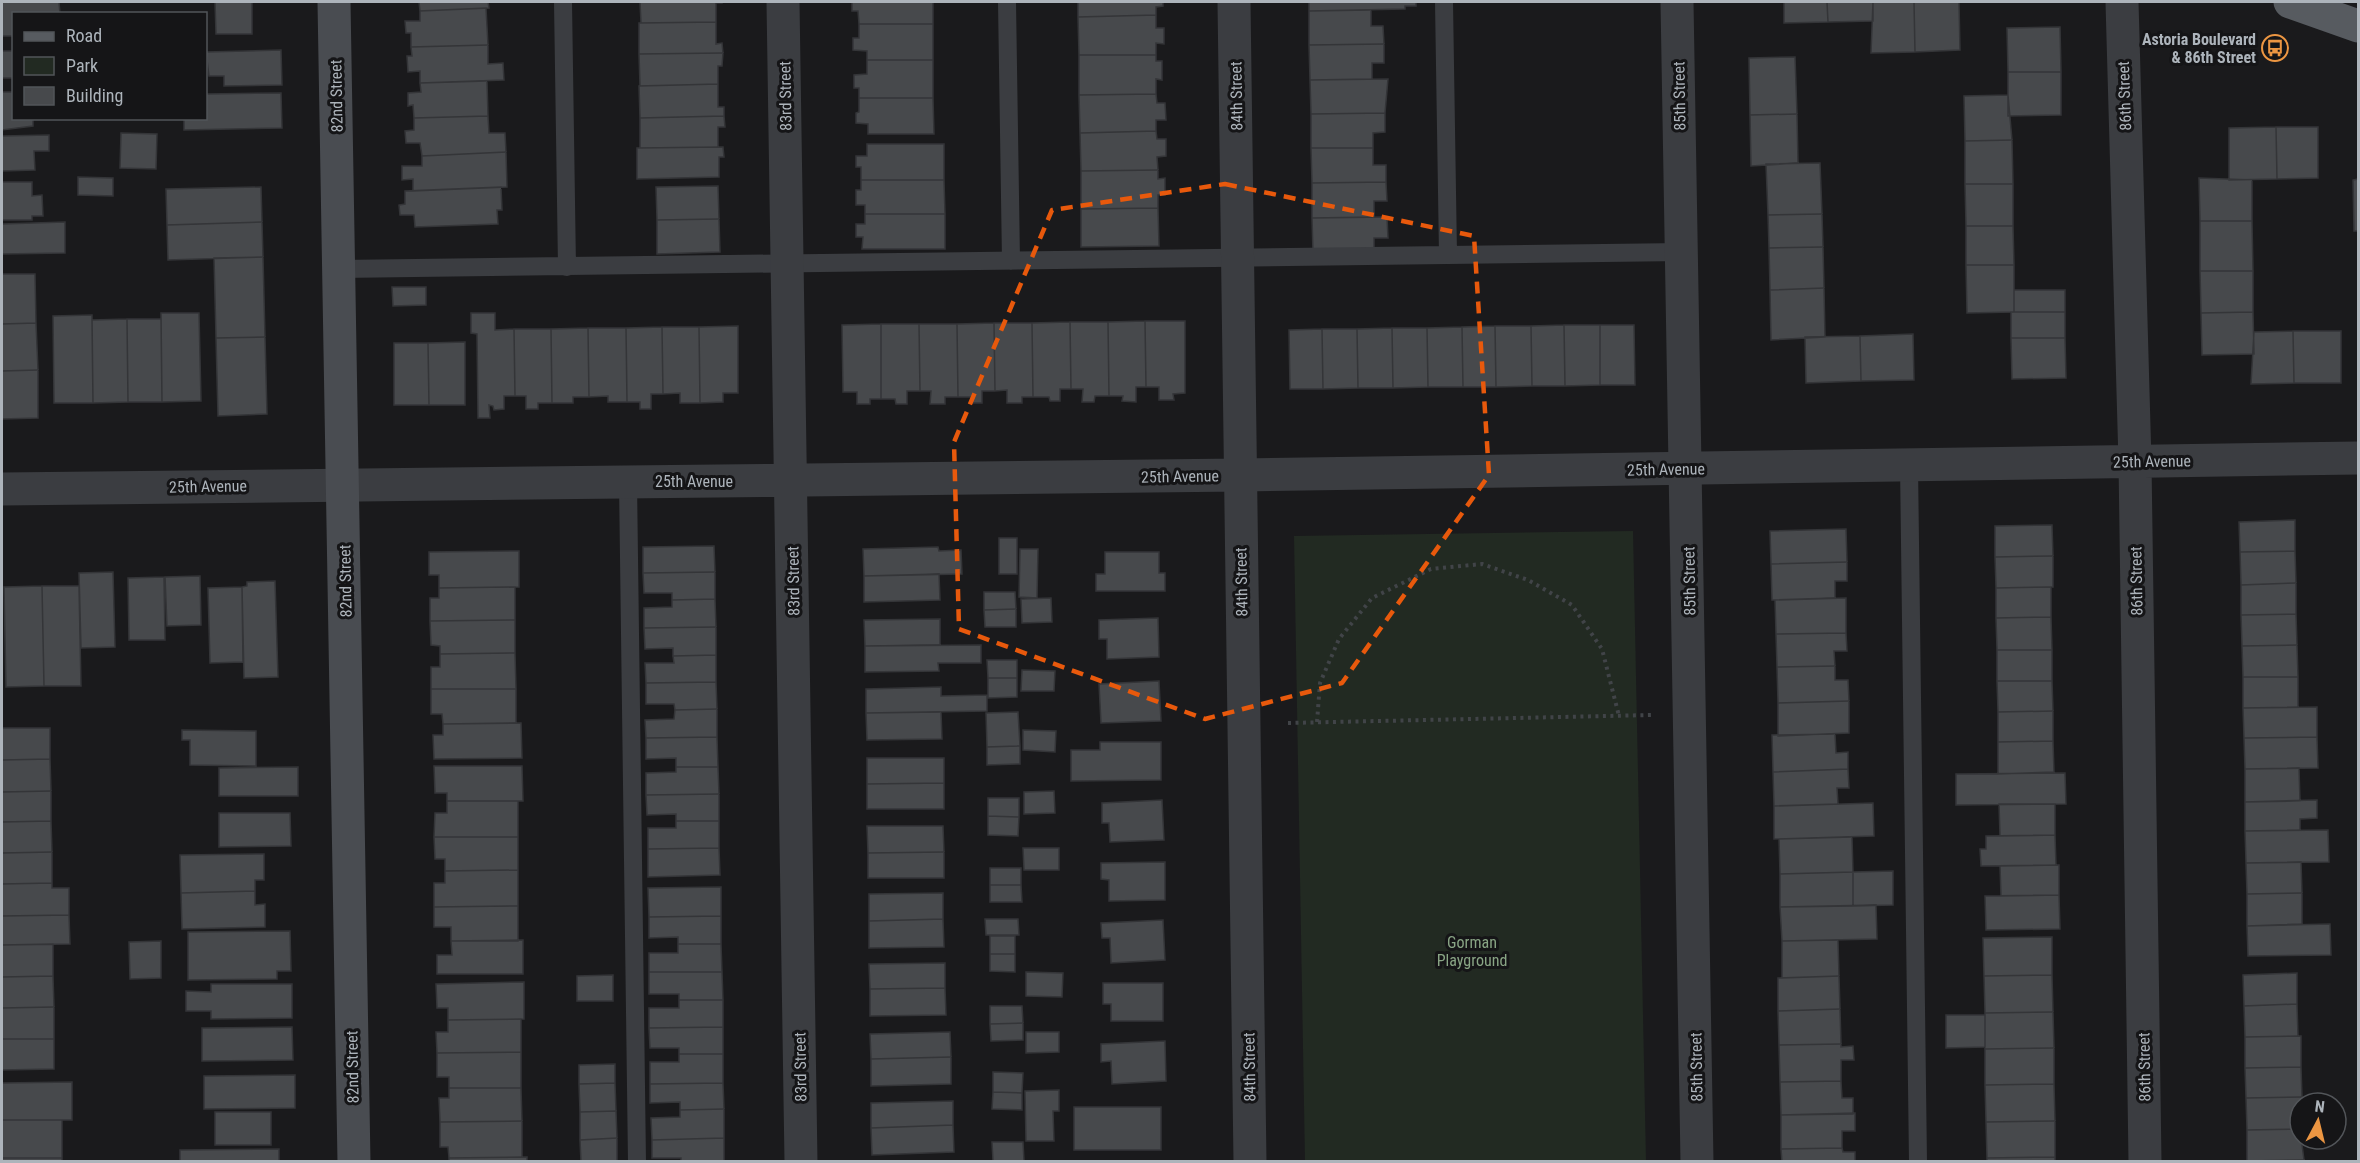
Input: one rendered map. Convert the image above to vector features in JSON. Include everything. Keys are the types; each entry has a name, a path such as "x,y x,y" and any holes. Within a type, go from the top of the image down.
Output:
{"main road":[{"path":"2290,2 2358,26"}],"street":[{"name":"82nd Street","path":"334,2 354,1161"},
{"name":"83rd Street","path":"783,2 801,1161"},
{"name":"84th Street","path":"1234,2 1250,1161"},
{"name":"85th Street","path":"1677,2 1687,468 1697,1161"},
{"name":"86th Street","path":"2122,2 2135,462 2145,1161"},
{"name":"25th Avenue","path":"2,489 344,483 791,481 2358,458"}],"lane":[{"path":"563,2 567,267"},
{"path":"1006,2 1011,261"},
{"path":"1444,2 1448,255"},
{"path":"339,269 1683,252"},
{"path":"1909,465 1918,1161"},
{"path":"628,482 637,1161"}],"path":[{"path":"1317,722 1320,683 1339,639 1372,598 1431,569 1482,564 1528,580 1572,605 1602,649 1619,716"},
{"path":"1288,723 1652,715"}],"highlighted area":[{"path":"1225,184 1474,236 1489,475 1342,683 1205,719 959,629 954,442 1052,210"}],"green space":[{"name":"Gorman Playground","path":"1633,531 1646,1161 1305,1161 1294,536"}],"building":[{"path":"2,2 59,2 60,12 12,12 12,36 2,36"},
{"path":"215,2 252,2 252,34 216,34"},
{"path":"419,2 488,2 489,8 420,11"},
{"path":"640,2 722,3 716,3 716,22 641,23"},
{"path":"852,2 933,2 933,24 859,24 858,11 852,11"},
{"path":"1078,2 1163,2 1163,6 1156,7 1156,15 1078,17"},
{"path":"1309,2 1416,2 1416,6 1405,6 1405,9 1309,11"},
{"path":"1784,2 1827,2 1828,22 1784,23"},
{"path":"1827,2 1873,2 1873,21 1828,22"},
{"path":"1873,2 1914,2 1915,52 1871,53"},
{"path":"1914,2 1959,2 1960,50 1915,52"},
{"path":"486,8 488,45 411,47 411,33 406,33 405,21 420,21 420,11"},
{"path":"1371,10 1371,26 1383,26 1384,44 1309,45 1309,11"},
{"path":"1156,15 1156,28 1164,28 1164,44 1156,43 1156,55 1079,55 1078,17"},
{"path":"716,22 716,44 722,43 723,53 639,54 639,23"},
{"path":"859,24 933,24 933,60 867,60 867,51 853,50 853,38 859,38"},
{"path":"2060,27 2061,72 2008,72 2007,28"},
{"path":"1384,44 1384,63 1372,63 1372,79 1310,80 1309,45"},
{"path":"488,45 488,64 503,63 504,80 420,83 420,71 408,72 407,56 412,56 411,47"},
{"path":"281,50 282,85 224,86 224,76 209,76 207,52"},
{"path":"2,51 12,51 12,78 2,78"},
{"path":"723,53 722,66 718,66 718,84 640,86 639,54"},
{"path":"1079,55 1156,55 1156,61 1162,61 1162,80 1156,79 1156,94 1079,95"},
{"path":"1795,57 1797,114 1750,115 1749,58"},
{"path":"867,60 933,60 933,98 859,98 859,88 854,88 854,75 867,74"},
{"path":"2008,72 2061,72 2061,115 2008,116"},
{"path":"1388,79 1385,113 1311,114 1310,80"},
{"path":"487,81 488,116 414,118 413,105 408,106 408,93 421,92 420,83"},
{"path":"718,84 718,107 724,107 724,116 640,118 639,86"},
{"path":"2,92 12,92 12,120 33,120 33,126 2,130"},
{"path":"281,93 282,128 184,130 184,120 207,120 207,94"},
{"path":"1156,94 1157,103 1165,103 1166,120 1156,120 1156,131 1080,133 1079,95"},
{"path":"2008,95 2012,140 1965,141 1964,96"},
{"path":"859,98 933,98 934,134 868,134 868,124 856,123"},
{"path":"1385,113 1385,132 1373,133 1373,148 1311,148 1311,114"},
{"path":"1797,114 1798,163 1751,166 1750,115"},
{"path":"488,116 489,133 505,133 506,152 422,156 420,143 406,143 405,131 414,130 414,118"},
{"path":"724,116 725,127 718,127 718,147 640,148 640,118"},
{"path":"2276,127 2318,127 2318,178 2277,179"},
{"path":"2276,127 2277,179 2229,180 2229,128"},
{"path":"1156,131 1157,139 1166,139 1166,156 1157,157 1158,170 1081,171 1080,133"},
{"path":"121,133 157,134 156,169 120,168"},
{"path":"49,135 49,151 34,151 35,170 2,171 2,136"},
{"path":"2012,140 2013,184 1965,184 1965,141"},
{"path":"867,144 944,144 944,180 861,180 861,167 856,167 856,156 867,156"},
{"path":"723,147 724,157 719,157 719,177 637,179 637,148"},
{"path":"1311,148 1373,148 1373,165 1386,165 1386,182 1312,183"},
{"path":"506,152 507,187 413,191 413,179 402,180 402,166 422,166 422,156"},
{"path":"1820,163 1822,214 1768,215 1766,164"},
{"path":"1158,170 1158,179 1165,178 1165,195 1158,195 1158,208 1081,209 1081,171"},
{"path":"78,177 113,178 113,196 78,195"},
{"path":"2199,178 2252,180 2252,221 2200,221"},
{"path":"2358,179 2358,231 2354,231 2353,180"},
{"path":"861,180 944,180 945,214 865,214 865,205 856,205 856,190 861,190"},
{"path":"2,182 32,182 32,196 42,195 43,216 32,216 32,220 2,220"},
{"path":"1386,182 1387,201 1374,201 1374,217 1312,218 1312,183"},
{"path":"1965,184 2013,184 2013,226 1966,226"},
{"path":"718,186 719,219 657,220 656,187"},
{"path":"261,187 262,222 167,225 166,189"},
{"path":"501,187 502,210 497,210 498,224 415,227 414,215 400,215 399,205 405,204 405,191"},
{"path":"1158,208 1159,246 1081,247 1081,209"},
{"path":"865,214 945,214 945,249 862,249 863,237 856,237 856,224 865,224"},
{"path":"1822,214 1823,247 1769,248 1768,215"},
{"path":"1387,217 1388,238 1374,238 1374,252 1313,253 1312,218"},
{"path":"719,219 720,252 657,254 657,220"},
{"path":"2200,221 2252,221 2253,271 2200,271"},
{"path":"65,222 65,253 2,254 2,224"},
{"path":"262,222 263,257 168,260 167,225"},
{"path":"1966,226 2013,226 2014,265 1966,265"},
{"path":"1823,247 1824,288 1770,290 1769,248"},
{"path":"263,257 265,337 216,338 214,258"},
{"path":"1966,265 2014,265 2014,312 1967,313"},
{"path":"2200,271 2253,271 2253,312 2201,313"},
{"path":"2,274 35,274 36,323 2,324"},
{"path":"392,287 426,287 426,305 393,306"},
{"path":"1824,288 1825,337 1771,340 1770,290"},
{"path":"2014,290 2065,290 2065,312 2014,312"},
{"path":"2011,312 2065,312 2065,338 2011,338"},
{"path":"2253,312 2254,354 2202,355 2201,313"},
{"path":"161,313 199,313 201,401 162,402"},
{"path":"471,313 495,313 495,330 514,329 515,396 504,396 504,409 494,410 493,406 489,405 490,418 478,418 477,334 471,333"},
{"path":"92,315 93,403 54,403 53,316"},
{"path":"127,319 161,319 162,402 128,402"},
{"path":"127,319 128,402 93,403 92,320"},
{"path":"1145,321 1146,387 1136,387 1136,402 1122,401 1123,396 1109,396 1108,322"},
{"path":"1145,321 1185,321 1185,393 1173,394 1174,400 1159,400 1159,387 1146,387"},
{"path":"1070,322 1071,389 1060,389 1060,401 1050,401 1049,397 1033,397 1032,323"},
{"path":"1070,322 1108,322 1109,396 1095,396 1094,402 1082,402 1083,389 1071,389"},
{"path":"36,323 38,370 2,371 2,324"},
{"path":"994,323 1032,323 1033,397 1022,397 1022,403 1007,403 1007,390 995,391"},
{"path":"994,323 995,391 982,391 982,403 971,403 971,397 958,397 957,324"},
{"path":"881,324 881,399 870,399 870,404 857,404 857,392 843,392 842,325"},
{"path":"881,324 919,324 920,391 907,391 907,404 896,404 895,399 881,399"},
{"path":"919,324 957,324 958,397 945,397 945,404 930,404 931,391 920,391"},
{"path":"1564,325 1565,386 1532,386 1531,326"},
{"path":"1564,325 1600,325 1600,385 1565,386"},
{"path":"1600,325 1634,325 1635,385 1600,385"},
{"path":"738,326 738,393 723,393 723,402 700,403 699,327"},
{"path":"1495,326 1496,387 1463,387 1462,327"},
{"path":"1495,326 1531,326 1532,386 1496,387"},
{"path":"662,327 663,394 651,394 651,409 640,409 640,402 627,402 626,328"},
{"path":"662,327 699,327 700,403 680,403 680,393 663,394"},
{"path":"1462,327 1463,387 1428,387 1427,328"},
{"path":"588,328 589,397 573,397 573,403 552,403 551,329"},
{"path":"588,328 626,328 627,402 608,402 608,396 589,397"},
{"path":"1392,328 1393,388 1358,388 1357,329"},
{"path":"1392,328 1427,328 1428,387 1393,388"},
{"path":"514,329 551,329 552,403 538,403 538,409 526,409 526,396 515,396"},
{"path":"1322,329 1323,389 1290,389 1289,330"},
{"path":"1322,329 1357,329 1358,388 1323,389"},
{"path":"2293,331 2294,383 2251,384 2254,332"},
{"path":"2293,331 2341,331 2341,383 2294,383"},
{"path":"1913,334 1914,380 1861,381 1860,336"},
{"path":"1860,336 1861,381 1806,383 1805,337"},
{"path":"265,337 267,414 218,416 216,338"},
{"path":"2011,338 2065,338 2066,378 2012,379"},
{"path":"465,342 465,405 429,405 428,343"},
{"path":"394,343 428,343 429,405 394,405"},
{"path":"38,370 38,418 2,419 2,371"},
{"path":"2295,520 2295,551 2240,552 2239,522"},
{"path":"2052,525 2053,556 1995,557 1995,526"},
{"path":"1846,529 1847,562 1771,564 1770,531"},
{"path":"999,538 1017,538 1017,574 999,574"},
{"path":"714,546 715,572 643,573 643,547"},
{"path":"938,547 939,551 961,550 962,574 864,576 863,549"},
{"path":"1020,549 1038,549 1037,598 1019,597"},
{"path":"519,551 519,587 439,588 439,575 429,575 429,552"},
{"path":"2295,551 2296,583 2241,585 2240,552"},
{"path":"1105,552 1159,552 1159,573 1165,573 1165,591 1096,591 1096,574 1105,574"},
{"path":"2053,556 2053,587 1996,588 1995,557"},
{"path":"1847,562 1847,581 1835,581 1835,598 1772,600 1771,564"},
{"path":"113,572 115,647 81,648 79,573"},
{"path":"715,572 715,599 672,600 672,593 644,593 643,573"},
{"path":"939,574 940,600 864,602 864,576"},
{"path":"200,576 201,625 167,626 165,577"},
{"path":"164,577 165,640 129,640 128,578"},
{"path":"275,581 278,677 244,678 242,587 247,586 247,582"},
{"path":"2296,583 2296,614 2241,615 2241,585"},
{"path":"42,586 44,686 6,687 4,587"},
{"path":"42,586 79,586 81,686 44,686"},
{"path":"242,587 243,662 210,663 208,588"},
{"path":"515,587 515,620 430,621 430,598 439,598 439,588"},
{"path":"2051,587 2051,617 1996,618 1996,588"},
{"path":"984,592 1015,592 1016,609 984,610"},
{"path":"1051,598 1052,622 1022,623 1021,599"},
{"path":"1846,598 1846,633 1776,634 1775,600"},
{"path":"715,599 716,627 644,628 644,608 672,607 672,600"},
{"path":"1016,609 1016,627 985,627 984,610"},
{"path":"2296,614 2297,645 2242,646 2241,615"},
{"path":"2051,617 2052,650 1997,650 1996,618"},
{"path":"1158,618 1159,657 1107,659 1107,639 1099,639 1099,620"},
{"path":"940,619 940,645 865,646 864,620"},
{"path":"515,620 515,653 440,654 440,646 431,645 430,621"},
{"path":"716,627 716,655 673,656 673,648 645,649 644,628"},
{"path":"1846,633 1847,651 1834,651 1835,666 1777,667 1776,634"},
{"path":"981,645 981,663 938,663 939,671 865,672 865,646"},
{"path":"2297,645 2298,677 2243,677 2242,646"},
{"path":"1997,650 2052,650 2052,681 1997,681"},
{"path":"515,653 516,689 431,689 431,667 440,667 440,654"},
{"path":"716,655 716,682 646,683 645,663 674,663 673,656"},
{"path":"987,660 1017,660 1017,678 988,678"},
{"path":"1835,666 1835,680 1848,680 1849,701 1778,703 1777,667"},
{"path":"1022,670 1055,671 1054,691 1021,691"},
{"path":"2243,677 2298,677 2298,707 2243,708"},
{"path":"988,678 1017,678 1017,697 988,698"},
{"path":"1159,681 1161,721 1101,723 1099,684"},
{"path":"1997,681 2052,681 2053,711 1998,712"},
{"path":"716,682 717,709 675,710 674,704 646,704 646,683"},
{"path":"941,687 941,696 987,695 987,711 866,713 866,689"},
{"path":"431,689 516,689 516,723 443,724 442,714 431,714"},
{"path":"1849,701 1849,733 1778,736 1778,703"},
{"path":"2317,707 2317,737 2244,738 2243,708"},
{"path":"717,709 717,737 646,738 645,720 674,719 675,710"},
{"path":"2053,711 2053,741 1998,742 1998,712"},
{"path":"941,712 942,739 867,740 866,713"},
{"path":"1018,712 1020,746 987,747 986,713"},
{"path":"521,723 522,758 434,759 433,735 443,735 443,724"},
{"path":"2,728 50,728 50,759 2,760"},
{"path":"182,730 256,731 256,766 190,765 190,740 182,740"},
{"path":"1023,730 1056,731 1055,752 1023,750"},
{"path":"1835,734 1836,753 1848,752 1848,769 1773,772 1772,735"},
{"path":"717,737 718,767 676,767 676,758 646,759 646,738"},
{"path":"2317,737 2318,768 2245,769 2244,738"},
{"path":"2053,741 2054,772 1998,774 1998,742"},
{"path":"1100,742 1161,742 1161,780 1071,781 1071,750 1100,750"},
{"path":"1020,746 1020,764 987,765 987,747"},
{"path":"867,758 944,758 944,783 867,784"},
{"path":"50,759 51,791 2,792 2,760"},
{"path":"434,766 522,766 523,801 447,801 447,793 435,793"},
{"path":"298,767 298,796 219,796 219,768"},
{"path":"676,767 718,767 719,794 646,795 646,773 676,772"},
{"path":"2299,768 2300,801 2245,802 2245,769"},
{"path":"1848,769 1849,788 1837,788 1838,804 1774,806 1773,772"},
{"path":"2065,773 2066,804 1956,805 1956,774"},
{"path":"944,783 944,809 867,809 867,784"},
{"path":"51,791 51,821 2,822 2,792"},
{"path":"1054,791 1055,813 1024,814 1024,792"},
{"path":"719,794 719,821 676,821 676,814 647,815 646,795"},
{"path":"988,798 1019,798 1019,817 988,816"},
{"path":"1162,800 1164,840 1110,842 1109,823 1102,823 1102,803"},
{"path":"2317,800 2317,818 2300,819 2300,830 2245,831 2245,802"},
{"path":"447,801 518,801 518,837 434,837 435,813 447,813"},
{"path":"1873,803 1874,836 1774,839 1774,806"},
{"path":"1999,804 2055,804 2055,835 2000,836"},
{"path":"219,813 290,813 291,846 219,847"},
{"path":"988,816 1019,817 1018,836 988,835"},
{"path":"51,821 52,852 2,853 2,822"},
{"path":"676,821 719,821 719,848 648,849 648,828 676,828"},
{"path":"867,826 943,826 944,852 868,853"},
{"path":"2328,830 2329,862 2246,863 2245,831"},
{"path":"2055,835 2056,865 1981,866 1980,849 1986,849 1986,836"},
{"path":"434,837 518,837 518,870 445,871 445,859 435,859"},
{"path":"1852,837 1853,872 1780,874 1779,839"},
{"path":"719,848 720,875 648,877 648,849"},
{"path":"1023,848 1059,848 1059,870 1024,870"},
{"path":"52,852 52,883 2,884 2,853"},
{"path":"944,852 944,878 868,878 868,853"},
{"path":"264,854 264,880 255,880 255,891 181,893 180,855"},
{"path":"1165,862 1165,900 1109,901 1109,880 1101,879 1101,863"},
{"path":"2301,862 2302,893 2247,894 2246,863"},
{"path":"2059,865 2059,895 2001,896 2000,866"},
{"path":"990,868 1021,868 1021,885 990,885"},
{"path":"518,870 518,906 434,907 434,883 445,883 445,871"},
{"path":"1893,871 1893,905 1853,906 1853,872"},
{"path":"1853,872 1853,906 1780,907 1780,874"},
{"path":"52,883 52,888 69,888 69,915 2,916 2,884"},
{"path":"990,885 1021,885 1022,902 990,902"},
{"path":"721,887 721,916 649,917 648,888"},
{"path":"255,891 255,905 265,904 265,927 182,929 181,893"},
{"path":"943,893 943,919 869,921 869,894"},
{"path":"2302,893 2302,924 2247,926 2247,894"},
{"path":"2059,895 2060,929 1986,930 1985,896"},
{"path":"1876,905 1877,939 1782,941 1780,907"},
{"path":"518,906 518,941 451,941 451,927 434,927 434,907"},
{"path":"69,915 70,944 2,945 2,916"},
{"path":"721,916 721,944 678,944 678,937 649,938 649,917"},
{"path":"943,919 944,947 869,948 869,921"},
{"path":"985,919 1018,919 1019,935 986,935"},
{"path":"1163,920 1165,960 1111,963 1110,938 1102,938 1101,923"},
{"path":"2330,924 2331,955 2248,956 2247,926"},
{"path":"290,931 291,971 277,971 277,979 188,980 188,932"},
{"path":"990,936 1015,936 1015,954 990,954"},
{"path":"2052,937 2052,975 1984,976 1983,938"},
{"path":"523,940 523,974 437,974 437,955 452,955 451,941"},
{"path":"1838,940 1839,976 1782,978 1782,941"},
{"path":"161,941 161,978 130,979 129,942"},
{"path":"53,944 53,976 2,977 2,945"},
{"path":"678,944 721,944 722,972 649,972 649,953 678,953"},
{"path":"990,954 1015,954 1015,972 990,971"},
{"path":"945,963 945,988 870,989 869,964"},
{"path":"649,972 722,972 723,1000 679,1000 679,994 649,994"},
{"path":"1026,972 1063,973 1062,997 1026,996"},
{"path":"2297,973 2297,1004 2244,1006 2243,975"},
{"path":"613,975 613,1001 577,1001 577,976"},
{"path":"2052,975 2053,1012 1985,1013 1984,976"},
{"path":"53,976 54,1007 2,1008 2,977"},
{"path":"1839,976 1840,1009 1778,1011 1778,978"},
{"path":"524,982 524,1019 448,1020 448,1008 437,1008 436,984"},
{"path":"1103,983 1163,983 1163,1021 1111,1021 1111,1004 1103,1004"},
{"path":"211,984 292,984 292,1018 211,1019 211,1011 186,1011 186,991 211,992"},
{"path":"945,988 946,1015 870,1016 870,989"},
{"path":"679,1000 723,1000 723,1027 649,1028 649,1008 679,1008"},
{"path":"2297,1004 2298,1036 2245,1037 2244,1006"},
{"path":"990,1006 1022,1006 1023,1023 990,1024"},
{"path":"54,1007 54,1039 2,1039 2,1008"},
{"path":"1840,1009 1841,1044 1779,1045 1778,1011"},
{"path":"2053,1012 2054,1048 1985,1049 1985,1013"},
{"path":"1946,1015 1985,1015 1985,1047 1946,1048"},
{"path":"521,1019 521,1052 437,1053 436,1032 448,1032 448,1020"},
{"path":"1023,1023 1023,1040 991,1041 990,1024"},
{"path":"292,1027 293,1060 202,1061 202,1028"},
{"path":"723,1027 723,1054 679,1054 679,1048 650,1048 649,1028"},
{"path":"950,1032 951,1057 871,1059 870,1034"},
{"path":"1026,1032 1059,1032 1059,1052 1026,1053"},
{"path":"2301,1036 2301,1067 2245,1068 2245,1037"},
{"path":"2,1039 54,1039 54,1069 2,1070"},
{"path":"1165,1041 1166,1081 1112,1084 1111,1061 1101,1062 1101,1044"},
{"path":"1841,1044 1841,1047 1853,1046 1854,1060 1841,1060 1841,1081 1780,1082 1779,1045"},
{"path":"2054,1048 2054,1084 1985,1085 1985,1049"},
{"path":"521,1052 521,1088 449,1088 449,1077 437,1077 437,1053"},
{"path":"679,1054 723,1054 723,1083 650,1084 650,1062 679,1062"},
{"path":"951,1057 951,1084 871,1086 871,1059"},
{"path":"615,1064 615,1083 579,1084 579,1065"},
{"path":"2301,1067 2302,1091 2288,1091 2288,1097 2246,1098 2245,1068"},
{"path":"993,1072 1023,1073 1022,1093 993,1092"},
{"path":"295,1075 295,1108 204,1109 204,1076"},
{"path":"1841,1081 1842,1098 1853,1098 1853,1114 1781,1115 1780,1082"},
{"path":"72,1082 72,1120 2,1120 2,1083"},
{"path":"615,1083 616,1111 580,1112 579,1084"},
{"path":"723,1083 724,1109 680,1110 680,1102 650,1103 650,1084"},
{"path":"2054,1084 2055,1121 1986,1122 1985,1085"},
{"path":"449,1088 521,1088 522,1121 440,1122 439,1098 449,1098"},
{"path":"1059,1090 1059,1111 1053,1111 1054,1141 1026,1141 1025,1091"},
{"path":"993,1092 1022,1093 1022,1110 992,1109"},
{"path":"2288,1097 2288,1129 2247,1130 2246,1098"},
{"path":"953,1101 953,1125 871,1128 871,1103"},
{"path":"1074,1107 1161,1107 1161,1150 1074,1150"},
{"path":"724,1109 724,1138 652,1140 651,1118 680,1117 680,1110"},
{"path":"616,1111 617,1138 580,1140 580,1112"},
{"path":"215,1112 271,1112 271,1145 215,1145"},
{"path":"1855,1113 1855,1131 1842,1131 1842,1148 1781,1149 1781,1115"},
{"path":"2,1120 62,1120 62,1158 2,1158"},
{"path":"522,1121 522,1157 449,1158 448,1147 440,1147 440,1122"},
{"path":"2055,1121 2055,1157 1987,1158 1986,1122"},
{"path":"953,1125 954,1152 872,1155 871,1128"},
{"path":"2288,1129 2288,1151 2303,1151 2304,1160 2247,1161 2247,1130"},
{"path":"617,1138 617,1162 581,1162 580,1140"},
{"path":"724,1138 724,1162 681,1162 681,1158 652,1158 652,1140"},
{"path":"992,1142 1023,1142 1024,1161 993,1161"},
{"path":"1842,1148 1843,1152 1855,1152 1855,1162 1782,1162 1781,1149"},
{"path":"279,1149 279,1162 180,1162 180,1150"},
{"path":"527,1157 527,1162 449,1162 449,1158"},
{"path":"2055,1157 2055,1162 1987,1162 1987,1158"},
{"path":"2,1158 62,1158 62,1162 2,1162"},
{"path":"2304,1160 2304,1162 2247,1161"}],"place":[{"name":"Astoria Boulevard & 86th Street","path":"2275,48"}]}
